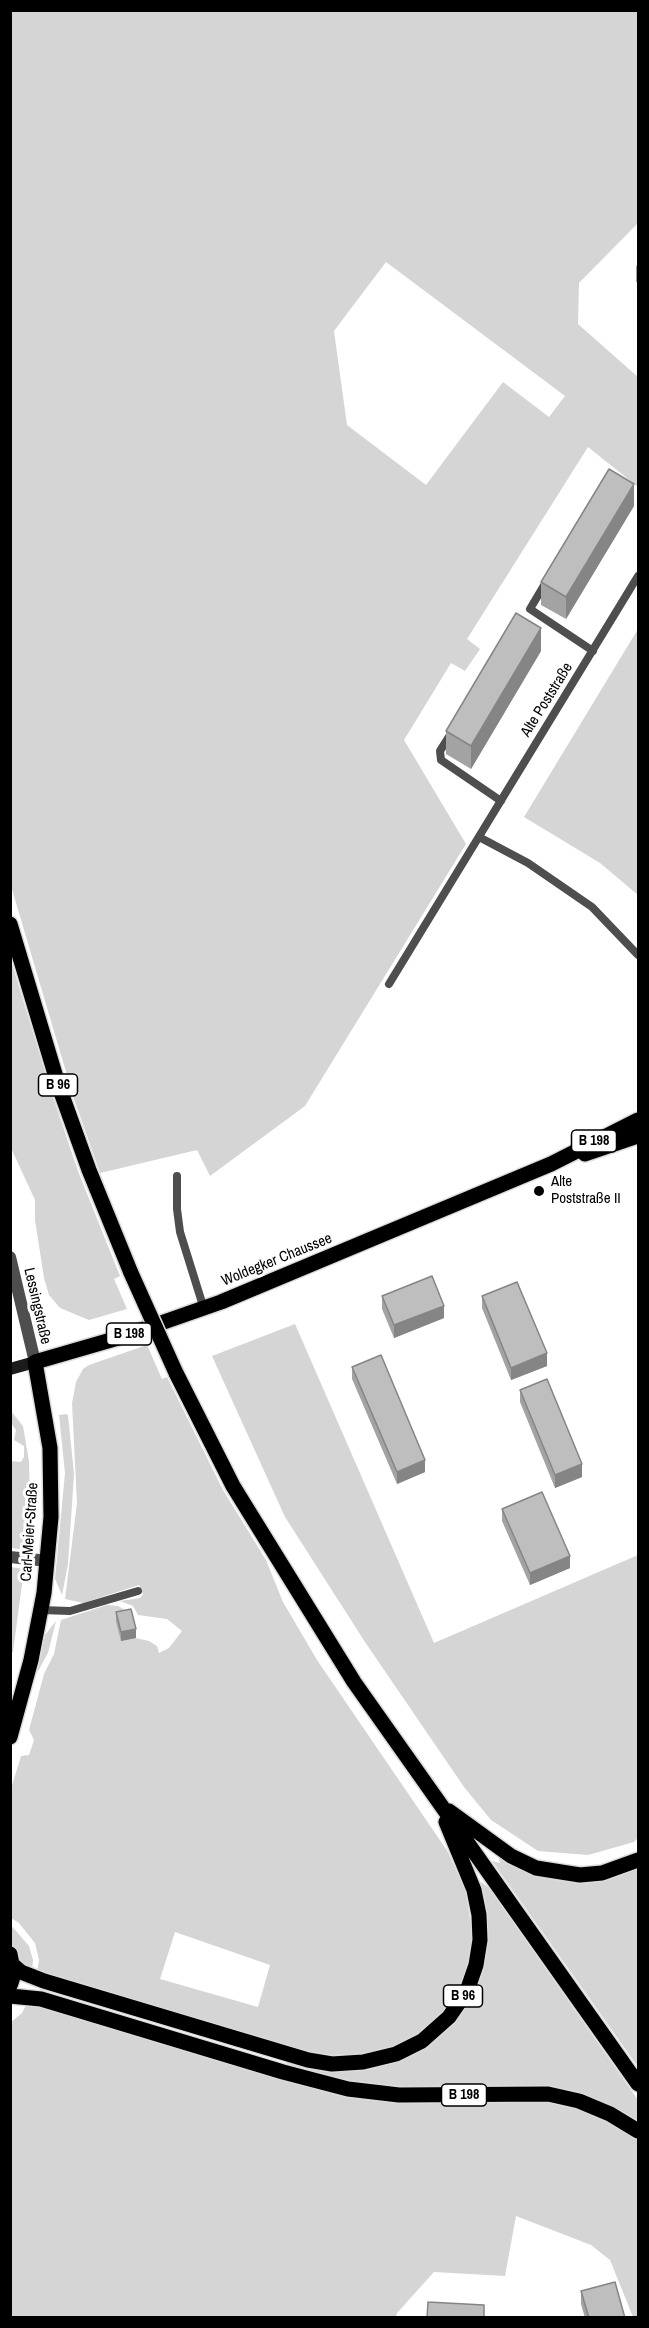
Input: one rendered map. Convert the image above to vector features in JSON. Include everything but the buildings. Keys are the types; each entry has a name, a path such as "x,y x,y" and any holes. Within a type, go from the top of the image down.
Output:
{"main road":[{"name":"B 96","path":"10,924 58,1084 88,1170 130,1273 176,1373 233,1486 274,1556 354,1682 639,2084"},
{"name":"Woldegker Chaussee","path":"10,1369 204,1309 551,1164 639,1120"},
{"name":"Woldegker Chaussee","path":"551,1164 639,1136"},
{"name":"Carl-Meier-Straße","path":"10,1737 25,1686 41,1610 51,1517 50,1448 35,1362"},
{"name":"B 96","path":"440,1805 512,1856 536,1868 580,1875 602,1873 639,1860"},
{"name":"B 96","path":"12,1960 21,1972 44,1981 308,2060 332,2064 363,2062 396,2054 422,2041 448,2017 467,1991 476,1965 480,1940 474,1890 440,1805"},
{"path":"10,1986 12,1960"},
{"name":"B 198","path":"10,1996 41,1999 348,2089 399,2095 548,2094 579,2102 610,2114 639,2131"}],"street":[{"name":"Lessingstraße","path":"10,1257 35,1362"},
{"path":"10,1557 48,1561"}],"lane":[{"path":"523,618 553,570"},
{"name":"Alte Poststraße","path":"389,984 639,576"},
{"path":"530,609 593,651"},
{"path":"458,723 440,751 441,760 501,801"},
{"path":"479,837 528,863 592,907 639,955"},
{"path":"177,1176 180,1232 204,1309"},
{"path":"41,1610 70,1611 138,1591"}],"shaded area":[{"path":"10,11 638,11 638,223 579,283 578,324 638,377 638,487 588,447 467,639 480,649 465,671 451,663 404,740 466,844 305,1106 210,1176 197,1150 100,1173 74,1099 11,886","holes":["386,262 565,396 549,417 503,382 426,485 347,425 334,331"]},
{"path":"638,629 638,895 600,863 524,817"},
{"path":"10,957 78,1171 120,1276 114,1279 127,1309 89,1320 60,1308 49,1295 35,1220 35,1200 11,1148"},
{"path":"295,1324 434,1643 638,1555 638,1838 634,1842 588,1855 538,1851 491,1820 464,1787 365,1642 285,1517 212,1356"},
{"path":"147,1345 162,1379 167,1377 223,1490 266,1560 283,1602 317,1660 448,1852 466,1892 473,1940 469,1964 459,1988 443,2013 416,2036 392,2047 362,2054 330,2055 308,2052 37,1973 39,1960 35,1943 19,1923 11,1918 10,1792 21,1756 29,1755 34,1740 29,1730 44,1674 54,1654 61,1620 107,1605 118,1606 125,1610 131,1618 121,1641 136,1638 149,1641 157,1646 159,1653 169,1648 182,1631 167,1619 138,1615 133,1606 120,1601 140,1598 143,1594 139,1585 83,1603 65,1599 77,1503 72,1403 76,1382 83,1369","holes":["175,1932 270,1965 258,2007 160,1979"]},
{"path":"10,1410 23,1426 29,1461 31,1549 27,1550 11,1548 11,1461 21,1462 24,1457 24,1446 14,1440 16,1430 11,1423"},
{"path":"59,1415 68,1415 74,1474 68,1564 62,1595 55,1579 65,1473"},
{"path":"11,1567 24,1569 13,1652 10,1652"},
{"path":"56,1621 48,1653 37,1673 45,1635"},
{"path":"498,1855 534,1875 560,1881 605,1880 638,1867 638,2067 492,1861 500,1863"},
{"path":"481,1882 489,1888 638,2100 638,2124 548,2088 508,2086 399,2089 349,2082 285,2063 398,2060 472,1995"},
{"path":"10,1924 29,1946 33,1960 32,1971 20,1961 11,1943"},
{"path":"27,2003 282,2078 549,2101 578,2107 608,2119 638,2138 638,2317 633,2317 610,2260 591,2245 516,2216 505,2276 434,2272 397,2313 396,2317 11,2317 10,2023 22,2013"}],"place":[{"name":"Alte Poststraße II","path":"539,1191"}]}
